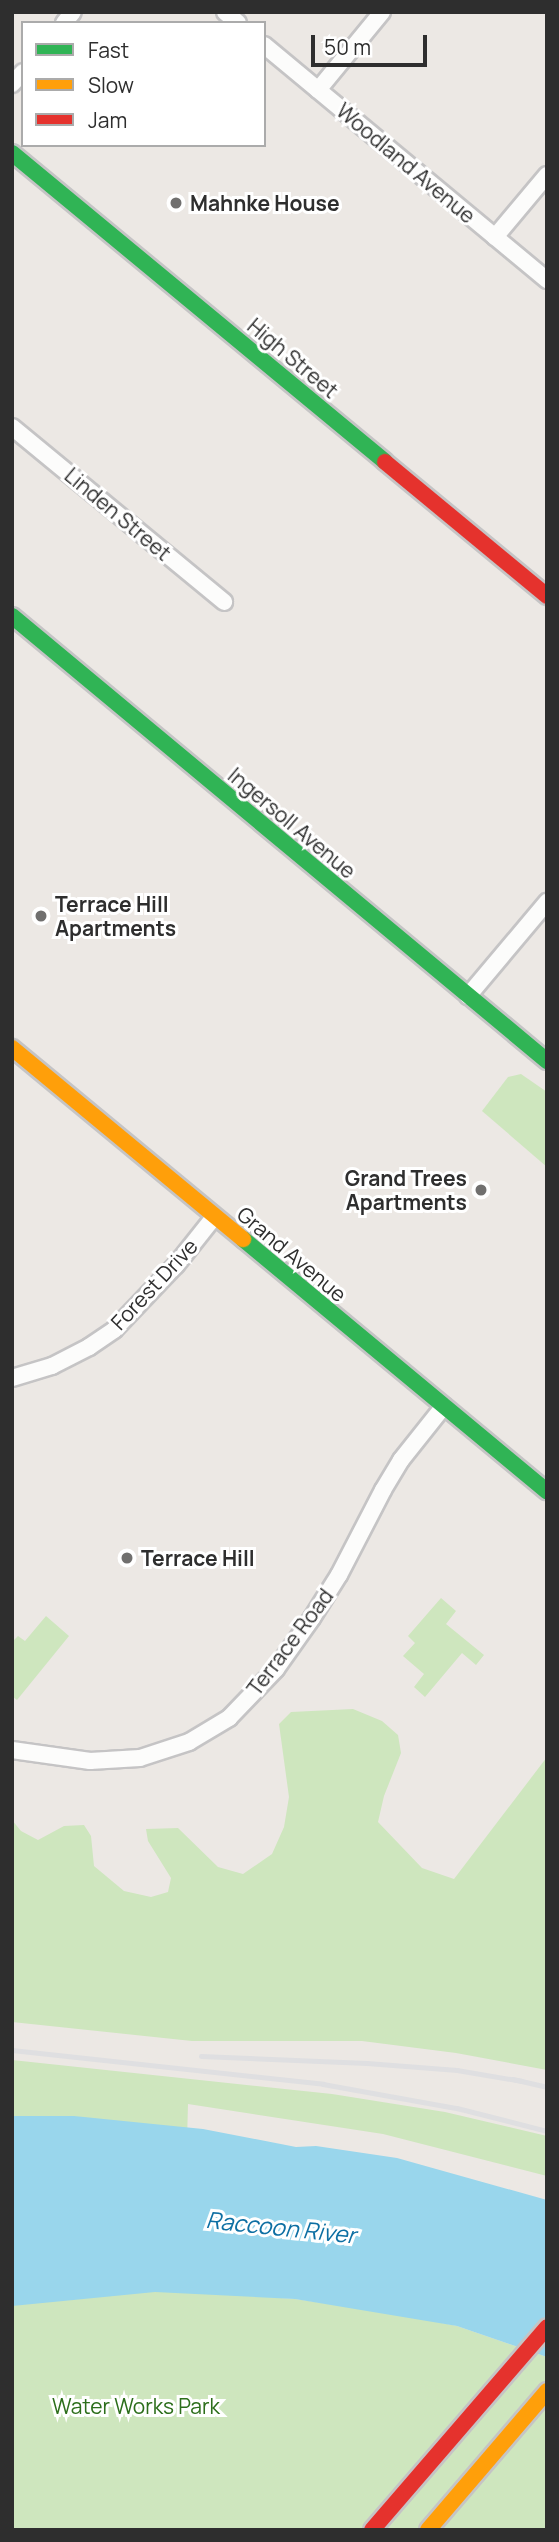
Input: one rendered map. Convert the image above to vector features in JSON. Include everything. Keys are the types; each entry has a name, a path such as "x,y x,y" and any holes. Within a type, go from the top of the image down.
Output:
{"main road":[{"name":"High Street","path":"12,153 547,596"},
{"name":"Ingersoll Avenue","path":"12,616 547,1061"},
{"name":"Grand Avenue","path":"12,1048 547,1491"},
{"path":"372,2530 547,2327"},
{"path":"428,2530 547,2391"}],"street":[{"path":"318,90 382,12"},
{"name":"Woodland Avenue","path":"266,47 547,280"},
{"path":"495,237 547,175"},
{"name":"Linden Street","path":"12,427 224,602"},
{"path":"468,996 547,902"},
{"name":"Forest Drive","path":"12,1378 52,1366 89,1347 114,1330 169,1272 214,1217"},
{"name":"Terrace Road","path":"12,1750 90,1761 140,1758 189,1742 229,1718 276,1669 312,1618 389,1480 444,1406"}],"green space":[{"path":"521,1074 547,1092 547,1167 482,1111 508,1077"},
{"path":"441,1598 456,1611 446,1624 484,1655 476,1665 462,1653 425,1697 414,1687 424,1674 403,1656 415,1643 408,1636"},
{"path":"46,1616 69,1636 17,1700 12,1696 12,1642 18,1636 25,1641"},
{"path":"353,1709 382,1721 398,1735 401,1753 384,1796 378,1822 422,1868 454,1879 547,1757 547,2070 456,2053 362,2041 192,2041 12,2022 12,1820 21,1831 38,1840 64,1826 84,1825 91,1836 94,1866 124,1891 151,1897 168,1892 171,1878 148,1841 146,1829 178,1828 218,1867 243,1874 272,1854 284,1827 289,1797 279,1724 291,1712"},
{"name":"Water Works Park","path":"12,2060 332,2094 445,2112 547,2136 547,2176 383,2134 188,2104 183,2291 295,2299 392,2313 457,2326 547,2357 547,2530 12,2530"}],"water":[{"name":"Raccoon River","path":"12,2116 74,2116 203,2129 296,2147 316,2146 397,2158 547,2200 547,2357 457,2326 295,2299 155,2292 12,2306"}],"railway":[{"path":"12,2050 323,2084 457,2108 547,2131"},
{"path":"201,2056 457,2070 522,2081"},
{"path":"513,2079 547,2087"}],"traffic: fast":[{"path":"12,153 385,462"},
{"path":"12,616 547,1061"},
{"path":"243,1239 547,1491"}],"traffic: slow":[{"path":"12,1048 243,1239"},
{"path":"428,2530 547,2391"}],"traffic: jam":[{"path":"385,462 547,596"},
{"path":"372,2530 547,2327"}],"place":[{"name":"Mahnke House","path":"176,203"},
{"name":"Terrace Hill Apartments","path":"41,916"},
{"name":"Grand Trees Apartments","path":"481,1190"},
{"name":"Terrace Hill","path":"127,1558"}]}
